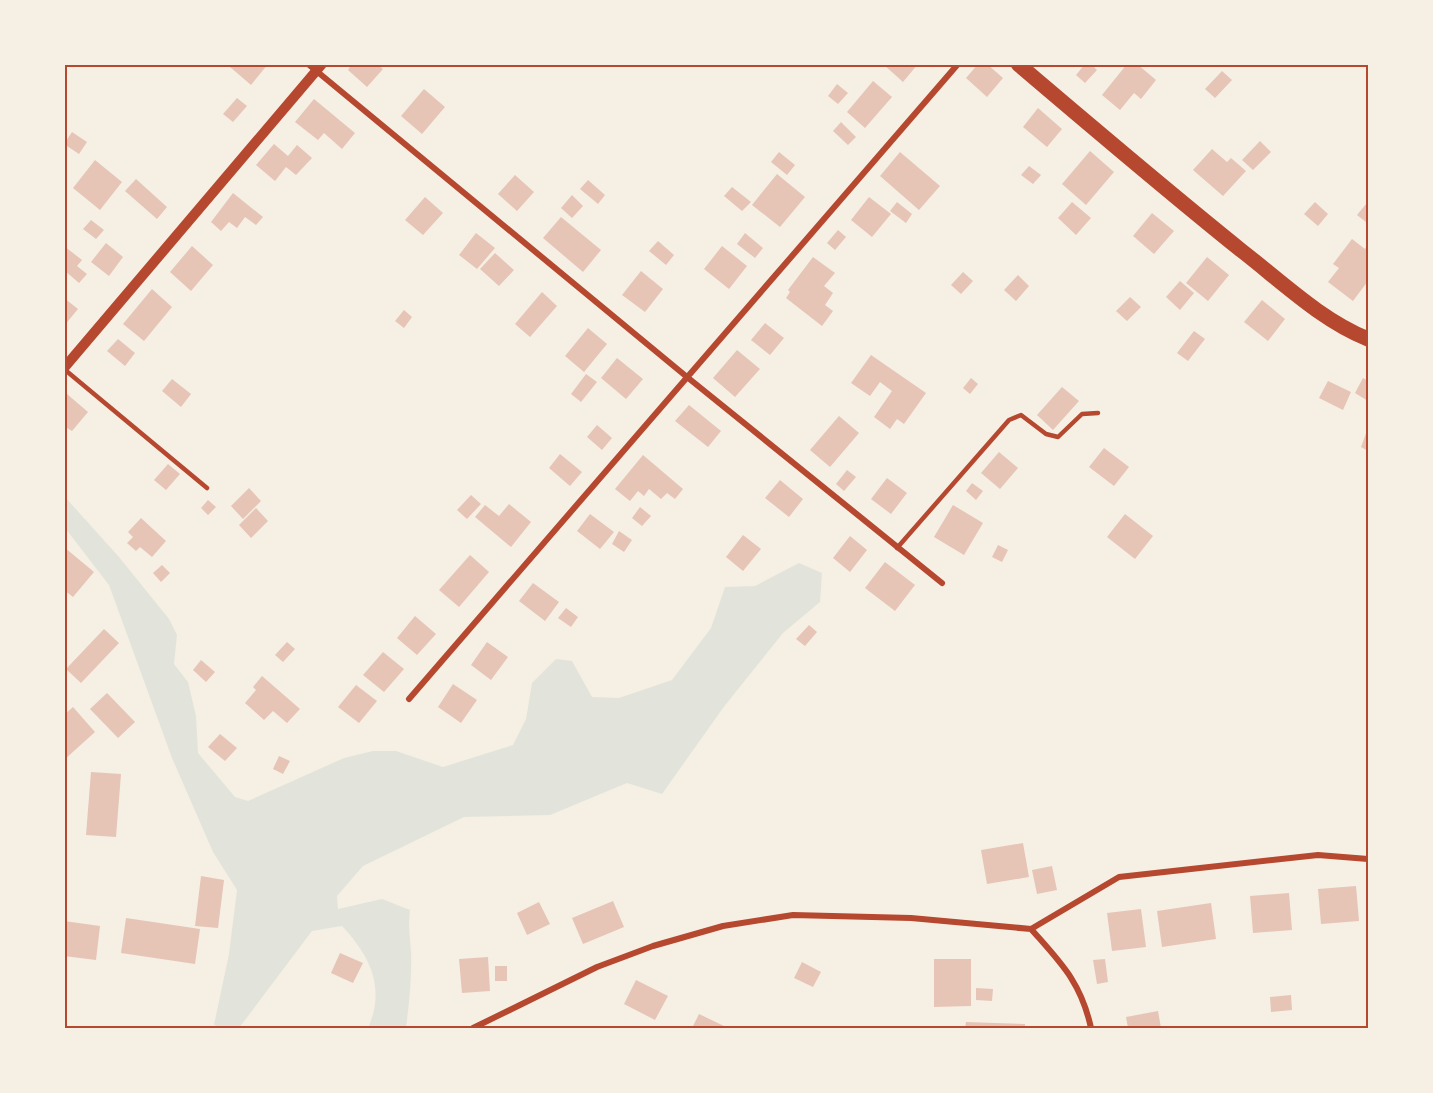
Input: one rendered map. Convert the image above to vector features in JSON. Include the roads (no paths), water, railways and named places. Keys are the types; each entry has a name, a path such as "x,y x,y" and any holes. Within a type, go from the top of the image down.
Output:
{"main road":[{"path":"1018,64 1185,205 1288,288 1334,321 1368,339"}],"street":[{"path":"409,699 958,64"},
{"path":"64,368 315,67 687,376 942,583"},
{"path":"473,1029 597,967 653,945 723,926 793,915 911,918 1031,929 1119,877 1318,855 1368,859"},
{"path":"1031,929 1072,976 1086,1007 1091,1029"}],"lane":[{"path":"64,368 207,488"},
{"path":"897,548 1009,420 1022,416 1046,434 1058,437 1082,414 1098,413"}]}
